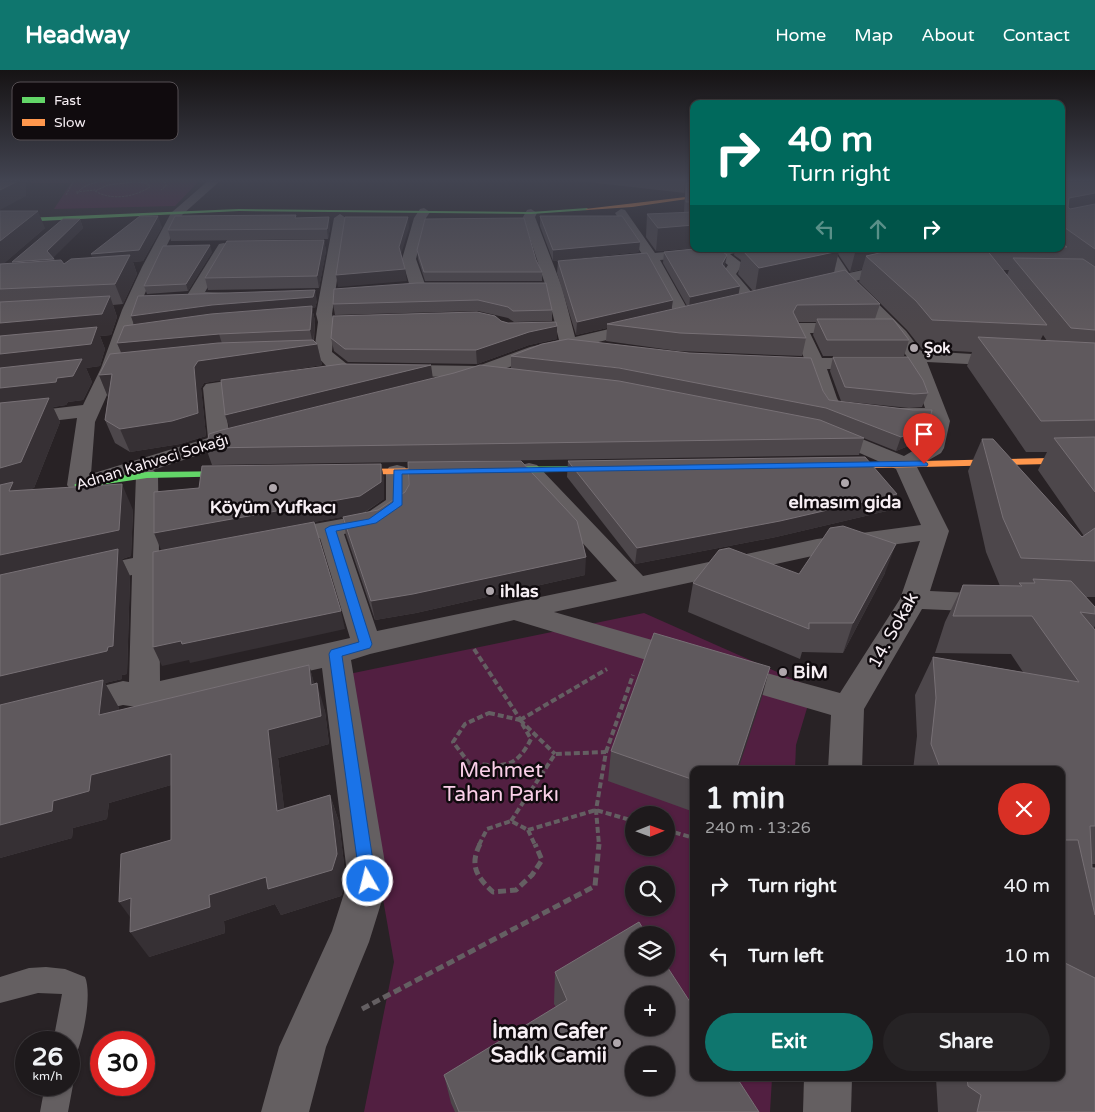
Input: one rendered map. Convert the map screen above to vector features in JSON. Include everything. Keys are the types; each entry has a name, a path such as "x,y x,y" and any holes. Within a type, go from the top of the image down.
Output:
{"main road":[{"path":"819,466 1095,460"},
{"path":"482,470 617,469"},
{"path":"330,472 463,471"},
{"path":"70,487 147,475 253,474"}],"street":[{"path":"52,232 56,229"},
{"path":"70,487 85,422 121,339 126,307 149,267 168,246 173,229"},
{"path":"323,353 336,293 330,245 336,229"},
{"path":"400,288 423,287 409,259 418,229"},
{"path":"534,229 545,268 554,288 566,336"},
{"path":"651,230 633,231 684,317"},
{"path":"207,246 242,246"},
{"path":"224,247 189,297 221,303 242,296"},
{"path":"602,262 707,252"},
{"path":"719,252 736,264 729,274 730,276 759,299 730,306"},
{"path":"828,252 845,279 893,328 917,360 938,414 940,421 933,448 905,465"},
{"path":"801,289 911,263"},
{"path":"545,268 564,266"},
{"path":"130,269 149,267"},
{"path":"535,288 554,288"},
{"path":"308,294 336,293"},
{"path":"126,307 154,300"},
{"path":"430,388 481,372 536,351 566,336 660,322 704,312"},
{"path":"304,316 331,319"},
{"path":"545,328 566,336 619,350"},
{"path":"893,328 799,328 816,363 831,404 838,410 910,416 938,414"},
{"path":"102,343 140,334"},
{"path":"303,354 323,353 335,365 344,369"},
{"path":"755,363 917,360 1022,362"},
{"path":"316,374 344,369 481,372 520,377"},
{"path":"219,440 214,388 279,379"},
{"path":"0,421 91,410"},
{"path":"57,709 123,693 144,696 513,610 637,586 817,547 936,531 905,465 822,429 812,428"},
{"name":"Adnan Kahveci Sokağı","path":"70,487 219,440 258,431"},
{"path":"529,470 637,586"},
{"path":"262,542 372,521 398,503 397,472"},
{"path":"144,696 147,475"},
{"path":"285,1112 305,1040 349,945 361,913 368,881 351,649 330,529"},
{"name":"14. Sokak","path":"845,766 848,708 914,599 936,531"},
{"path":"68,580 214,550"},
{"path":"914,599 1013,604"},
{"path":"513,610 848,708"},
{"path":"827,1112 828,1081"}],"lane":[{"path":"0,990 33,980 58,979 76,986 69,1031"},
{"path":"54,1112 57,1096"}],"path":[{"path":"457,623 520,720 532,739 524,756 509,766 470,763 453,742 465,724 489,714 520,720 556,754 606,752"},
{"path":"520,720 642,648"},
{"path":"358,1012 595,886 599,849 596,810 606,752 642,648"},
{"path":"511,821 528,830 542,860 532,875 516,890 492,892 478,878 474,856 487,828 511,821 556,754"},
{"path":"528,830 596,810 625,818"},
{"path":"675,833 690,837"}],"green space":[{"name":"Mehmet Tahan Parkı","path":"644,613 813,688 796,745 795,766 690,766 690,1081 772,1081 770,1112 364,1112 394,962 344,675"}],"building":[{"path":"0,229 16,229 0,241"},
{"path":"52,229 70,229 47,251 54,259 12,262"},
{"path":"124,229 151,229 139,250 91,254"},
{"path":"169,229 327,229 327,229 168,230"},
{"path":"343,229 405,229 399,247 405,269 336,275"},
{"path":"423,229 527,229 536,260 542,272 424,272 417,250"},
{"path":"545,229 631,229 640,242 553,250"},
{"path":"1066,229 1095,229 1095,249"},
{"path":"324,240 317,276 205,278 227,241"},
{"path":"210,245 186,284 144,286 163,246"},
{"path":"690,249 690,252 723,252 727,255 722,264 740,286 690,297 664,252"},
{"path":"744,252 834,252 759,268"},
{"path":"884,252 988,252 1047,325 932,320 916,301 866,256"},
{"path":"647,253 673,300 577,322 558,261"},
{"path":"130,255 115,284 0,289 0,264 61,260 64,264 71,259"},
{"path":"1013,258 1083,259 1095,267 1095,330 1071,328"},
{"path":"845,270 880,304 797,305 793,312 806,338 680,333 607,324"},
{"path":"417,283 546,283 552,310 513,311 508,307 478,300 333,304 334,289"},
{"path":"315,290 313,297 212,305 131,316 138,296"},
{"path":"110,296 102,314 0,323 0,302"},
{"path":"312,306 310,330 219,334 117,343 124,326 211,314"},
{"path":"477,312 495,316 501,321 508,323 556,322 557,326 529,332 476,350 345,349 331,338 333,316"},
{"path":"817,319 893,319 909,340 827,340"},
{"path":"97,327 91,344 0,354 0,336"},
{"path":"978,337 1095,343 1095,420 1041,421"},
{"path":"568,339 689,353 811,358 823,391 829,400 913,410 932,410 928,426 901,437 826,408 619,368 511,356 542,344"},
{"path":"313,340 317,344 198,361 194,367 198,413 172,421 120,429 105,420 112,374 99,375 110,354 218,343"},
{"path":"833,357 908,357 923,380 928,393 914,394 845,387"},
{"path":"82,359 73,376 57,378 56,382 0,388 0,368"},
{"path":"342,364 431,365 225,415 221,380"},
{"path":"480,365 619,381 820,420 864,438 206,448 209,434 222,430"},
{"path":"49,398 21,462 0,468 0,403"},
{"path":"1095,437 1095,492 1054,438"},
{"path":"982,439 993,439 1082,537 1095,528 1095,561 1021,558 1003,518"},
{"path":"865,457 897,494 780,521 637,548 568,461"},
{"path":"521,461 577,521 586,557 413,594 371,601 343,517 378,510 405,492 409,485 408,462"},
{"path":"381,464 381,482 360,496 154,533 154,492 199,488 202,466"},
{"path":"13,482 9,491 122,484 119,530 0,555 0,485"},
{"path":"314,522 341,611 182,644 181,641 153,647 153,552"},
{"path":"843,526 896,544 853,623 809,623 809,629 693,583 719,550 729,548 799,574 830,528"},
{"path":"118,549 113,646 108,647 107,651 0,676 0,575"},
{"path":"1033,579 1071,581 1095,607 1095,614 1080,612 1095,630 1095,826 1090,826 1092,868 1095,868 1095,915 1078,840 1065,840 1065,766 939,766 931,744 936,698 933,657 1079,682 1032,616 953,616 963,585 1022,586 1019,583 1035,583"},
{"path":"654,633 770,667 737,766 690,766 690,779 611,751"},
{"path":"309,665 311,685 317,683 321,716 268,730 277,811 330,795 337,854 332,870 268,889 266,877 209,895 210,907 130,932 131,898 119,902 121,854 171,840 171,754 91,775 89,791 53,801 52,811 0,825 0,705 103,680 99,715"},
{"name":"İmam Cafer Sadık Camii","path":"639,922 641,926 632,926"},
{"name":"İmam Cafer Sadık Camii","path":"625,930 625,976 673,976 690,1002 690,1081 739,1081 759,1112 459,1112 444,1075 567,1000 555,972"},
{"path":"1065,963 1095,978 1095,1112 977,1112 981,1095 968,1086 967,1081 1065,1081"}],"traffic: fast":[{"path":"492,470 604,469"},
{"path":"79,485 147,475 239,474"}],"traffic: slow":[{"path":"835,466 1095,460"},
{"path":"345,472 447,471"}],"place":[{"name":"Şok","path":"914,348"},
{"name":"elmasım gida","path":"845,483"},
{"name":"Köyüm Yufkacı","path":"273,488"},
{"name":"ihlas","path":"490,591"},
{"name":"BİM","path":"783,672"},
{"name":"İmam Cafer Sadık Camii","path":"617,1043"}],"route":[{"path":"368,881 335,654 366,644 330,529 372,521 398,503 397,472 924,464"}]}
